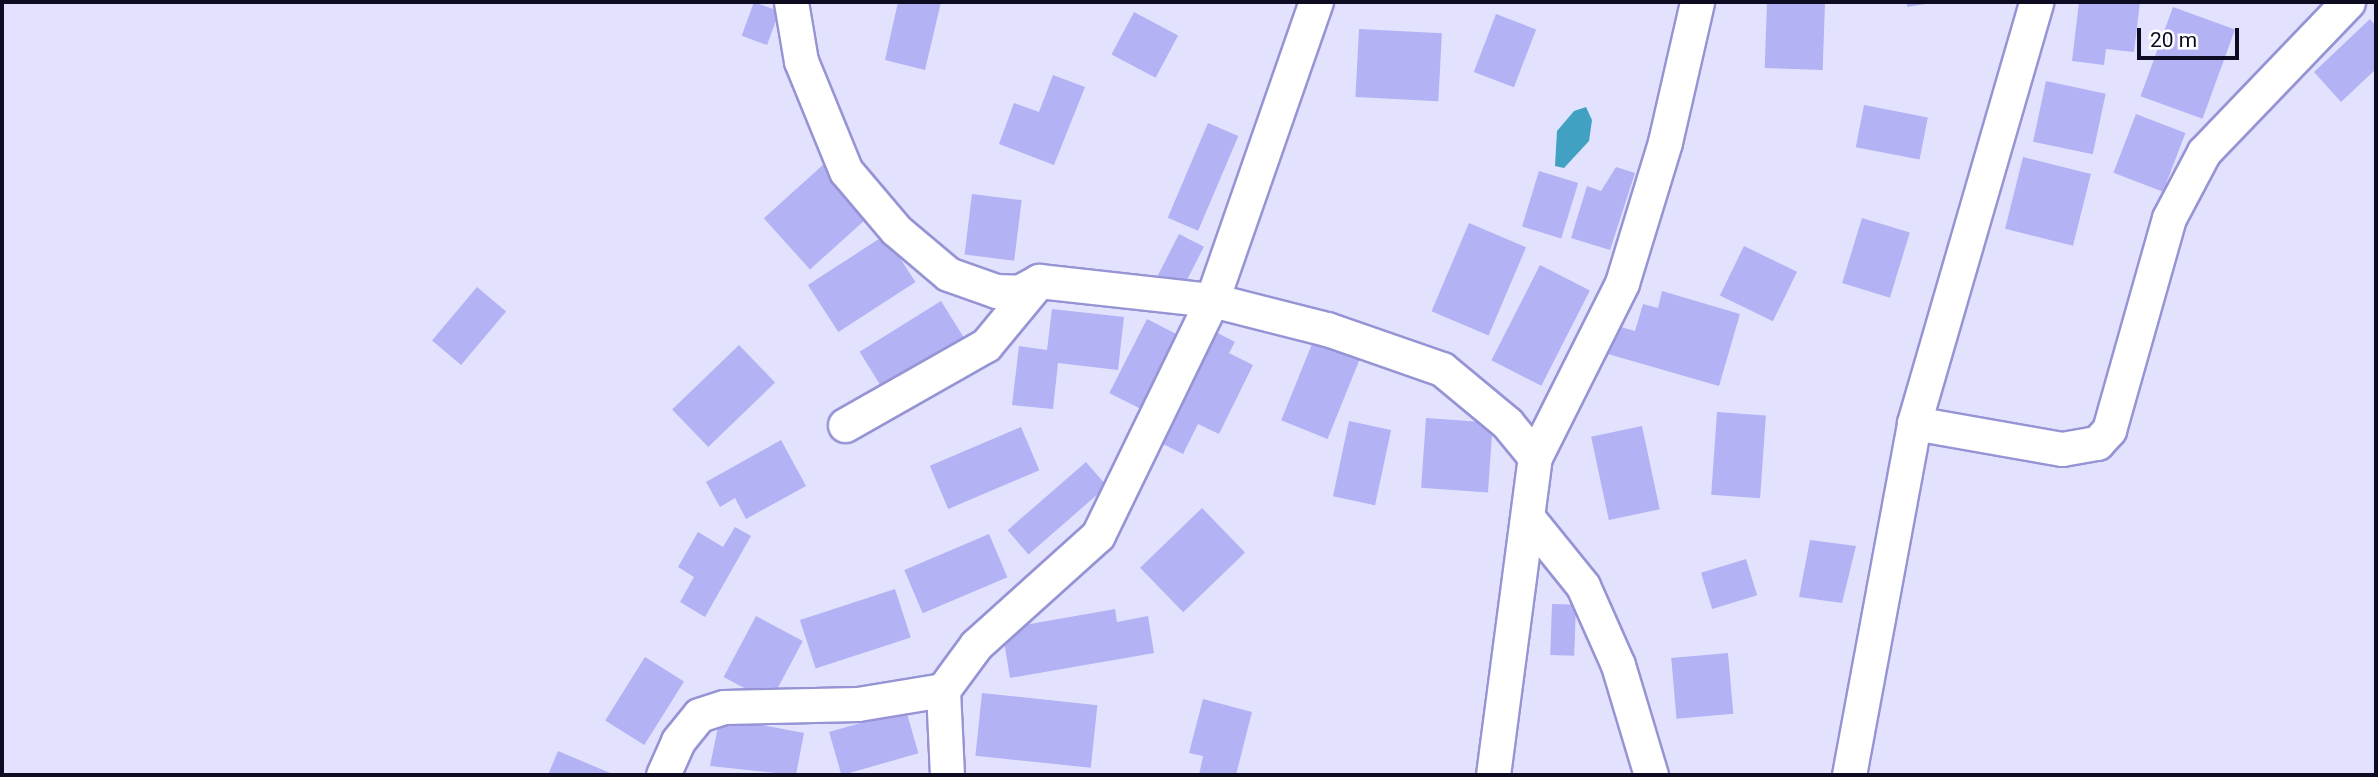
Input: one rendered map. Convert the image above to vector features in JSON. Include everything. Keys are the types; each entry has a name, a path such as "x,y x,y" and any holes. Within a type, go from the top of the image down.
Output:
{"street":[{"path":"791,2 801,61 823,126 846,171 896,230 948,274 969,282 1020,292 1039,282 1212,300 1327,329 1443,369 1507,423 1535,457"},
{"path":"947,775 943,690 976,645 1098,536 1212,300 1316,2"},
{"path":"1493,775 1530,519 1535,457 1622,283 1665,142 1698,2"},
{"path":"1849,775 1914,423 2036,2"},
{"path":"1914,423 2063,449 2097,443 2109,430 2169,218 2204,152 2348,2"},
{"path":"845,425 986,345 1039,282"},
{"path":"1530,519 1583,586 1618,665 1651,775"},
{"path":"663,775 699,715 724,707 858,704 943,690"}],"water":[{"path":"1586,107 1592,120 1589,141 1564,168 1555,166 1557,131 1574,111"}],"building":[{"path":"754,2 779,11 767,45 742,36"},
{"path":"898,2 941,2 925,70 885,60"},
{"path":"1767,2 1825,4 1823,70 1765,68"},
{"path":"1907,2 1932,2 1932,3 1907,7"},
{"path":"2079,2 2140,2 2134,52 2106,49 2104,65 2072,61"},
{"path":"2173,7 2235,30 2203,119 2141,96"},
{"path":"1134,12 1178,35 1156,78 1111,54"},
{"path":"1496,14 1536,29 1514,87 1474,72"},
{"path":"2370,19 2376,26 2376,69 2341,102 2314,72"},
{"path":"1359,29 1442,33 1438,101 1355,97"},
{"path":"1053,75 1085,87 1054,165 999,144 1014,103 1039,112"},
{"path":"2046,81 2106,94 2093,154 2033,142"},
{"path":"1864,105 1928,117 1920,160 1856,147"},
{"path":"2136,114 2185,133 2163,192 2113,173"},
{"path":"1208,123 1238,136 1198,231 1168,218"},
{"path":"2023,157 2091,174 2073,246 2005,229"},
{"path":"824,164 870,215 810,269 764,218"},
{"path":"1616,167 1635,173 1610,250 1571,238 1587,186 1601,191"},
{"path":"1539,171 1578,183 1561,238 1522,226"},
{"path":"972,194 1022,200 1014,261 965,255"},
{"path":"1862,218 1910,233 1890,298 1842,283"},
{"path":"1469,223 1526,247 1489,336 1431,311"},
{"path":"1179,234 1204,247 1181,291 1156,279"},
{"path":"885,235 915,282 838,332 808,285"},
{"path":"1744,246 1797,272 1773,321 1720,295"},
{"path":"1540,265 1590,290 1541,386 1491,360"},
{"path":"477,287 506,311 461,365 432,341"},
{"path":"1662,291 1740,314 1719,386 1601,352 1610,324 1635,331 1643,304 1658,308"},
{"path":"941,301 964,338 883,389 860,352"},
{"path":"1052,309 1124,317 1118,370 1058,363 1053,409 1012,405 1019,346 1047,350"},
{"path":"1147,319 1178,335 1141,409 1109,393"},
{"path":"1214,331 1235,342 1229,353 1253,365 1219,434 1198,424 1183,454 1159,442"},
{"path":"1316,334 1362,353 1328,439 1281,420"},
{"path":"739,345 775,382 708,447 672,410"},
{"path":"1717,412 1766,415 1760,498 1711,495"},
{"path":"1426,418 1493,423 1488,493 1421,488"},
{"path":"1349,421 1391,430 1375,505 1333,496"},
{"path":"1642,426 1660,509 1609,520 1591,437"},
{"path":"1021,427 1039,470 948,509 930,466"},
{"path":"781,440 806,486 746,519 735,498 720,507 706,482"},
{"path":"1086,462 1107,486 1029,554 1008,530"},
{"path":"1202,508 1245,553 1183,612 1140,568"},
{"path":"735,527 751,536 705,617 680,602 694,577 678,567 698,532 723,547"},
{"path":"989,534 1007,577 923,613 904,570"},
{"path":"1810,540 1856,546 1842,603 1799,597"},
{"path":"1746,559 1757,595 1712,609 1701,573"},
{"path":"895,589 911,638 816,668 800,620"},
{"path":"1552,604 1576,605 1574,656 1550,655"},
{"path":"1115,609 1117,622 1148,616 1154,653 1010,678 1002,629"},
{"path":"756,616 803,641 770,702 724,677"},
{"path":"1728,653 1733,714 1677,719 1671,658"},
{"path":"645,657 684,681 644,745 605,721"},
{"path":"982,693 1097,705 1091,768 975,756"},
{"path":"1203,699 1252,712 1236,775 1199,775 1203,756 1189,753"},
{"path":"906,710 918,753 841,775 829,732"},
{"path":"720,717 804,733 796,775 710,766"},
{"path":"558,751 615,775 548,775"}]}
